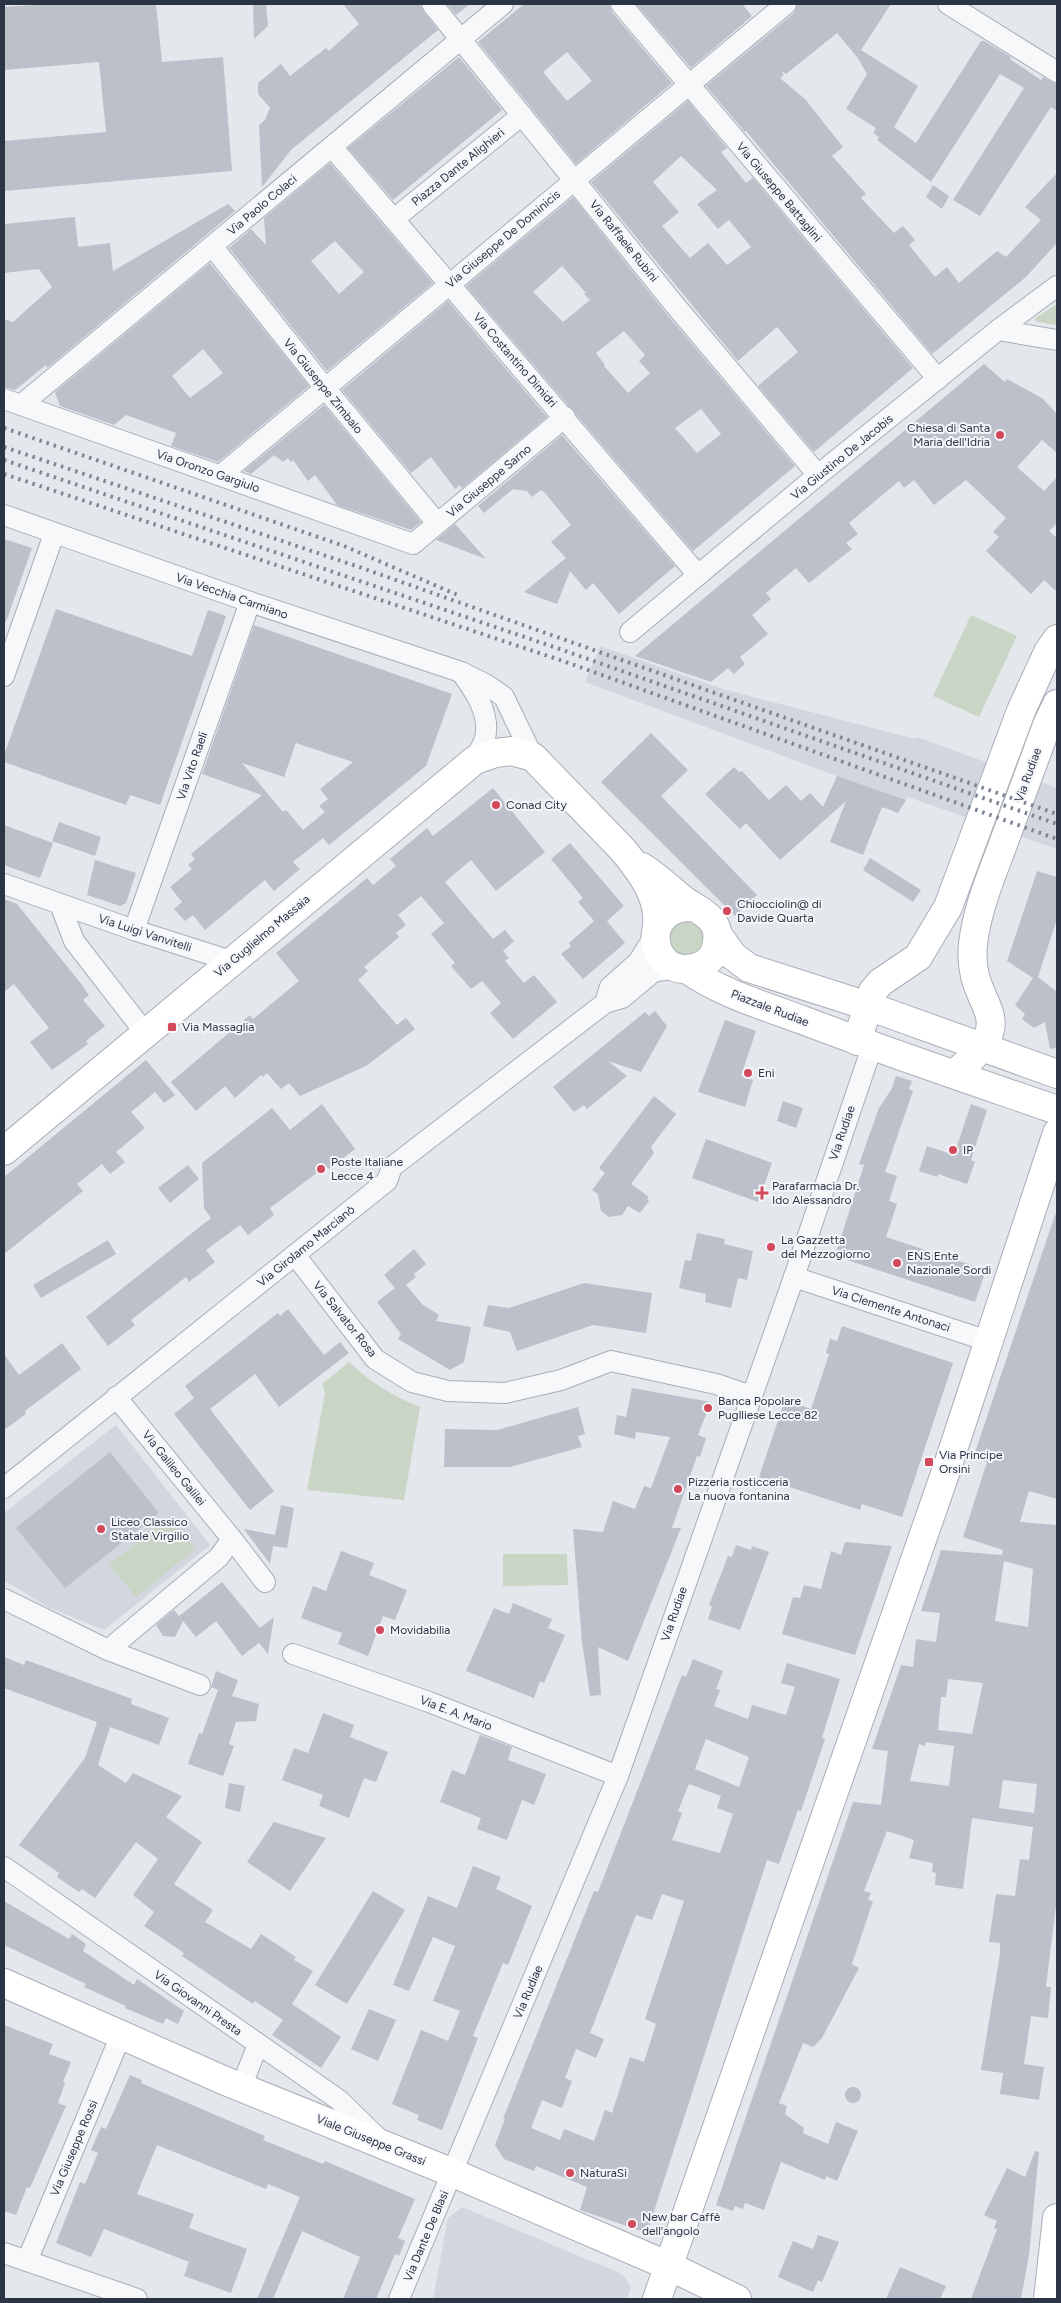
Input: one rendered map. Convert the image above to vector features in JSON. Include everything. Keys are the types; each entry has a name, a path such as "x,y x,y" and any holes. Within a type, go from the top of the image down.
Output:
{"main road":[{"path":"864,1044 868,1006 873,991 881,982 918,957 948,907 1021,712 1057,639"},
{"name":"Via Rudiae","path":"983,1046 991,1031 991,1017 973,969 973,946 977,916 1046,725 1057,704"},
{"name":"Via Guglielmo Massaia","path":"4,1151 475,760 495,753 522,754"},
{"name":"Piazzale Rudiae","path":"522,754 632,861 656,876 692,907 710,917 716,925 718,935 733,956 749,968 868,1006 1057,1074"},
{"name":"Piazzale Rudiae","path":"632,861 658,908 656,946 660,956 682,969 738,997 864,1044 1057,1110"},
{"path":"656,930 663,916 672,910 692,907"},
{"path":"682,969 700,966 710,959 716,948 718,935"},
{"path":"789,982 822,984 852,981 876,973 896,963 927,942"},
{"path":"954,1074 970,1061 983,1046"},
{"path":"657,2299 941,1486 1057,1133"},
{"name":"Viale Giuseppe Grassi","path":"4,1984 241,2088 453,2173 669,2266 737,2299"},
{"path":"1048,2299 1057,2218"}],"street":[{"name":"Via Raffaele Rubini","path":"432,4 674,304 818,475"},
{"name":"Via Paolo Colaci","path":"12,402 212,246 503,4"},
{"name":"Via Giuseppe Battaglini","path":"621,4 938,379"},
{"name":"Via Giuseppe De Dominicis","path":"221,475 786,4"},
{"path":"948,4 1057,72"},
{"name":"Piazza Dante Alighieri","path":"394,219 522,115"},
{"name":"Via Costantino Dimidri","path":"332,147 565,417 698,575"},
{"name":"Via Giuseppe Zimbalo","path":"212,246 325,388 437,523"},
{"name":"Via Giustino De Jacobis","path":"630,632 818,475 998,330 1057,286"},
{"path":"998,330 1057,340"},
{"name":"Via Oronzo Gargiulo","path":"12,402 413,544"},
{"name":"Via Giuseppe Sarno","path":"413,544 565,417"},
{"name":"Via Vecchia Carmiano","path":"4,515 250,602 461,672 488,685 504,698 522,754"},
{"path":"4,676 54,534"},
{"name":"Via Vito Raeli","path":"134,930 250,602"},
{"path":"461,672 481,705 486,722 498,740 522,754"},
{"path":"475,760 485,738 486,722"},
{"name":"Via Luigi Vanvitelli","path":"4,884 134,930 231,961"},
{"path":"60,904 74,941 146,1034"},
{"name":"Via Girolamo Marcianò","path":"605,1003 610,987 638,962 656,930"},
{"name":"Via Girolamo Marcianò","path":"4,1488 387,1181 392,1167 605,1003 622,998 653,972 682,969"},
{"name":"Via Rudiae","path":"453,2173 618,1776 750,1396 794,1277 864,1044"},
{"name":"Via Salvator Rosa","path":"294,1255 376,1359 412,1382 448,1391 505,1393 561,1380 611,1361 716,1384 750,1396"},
{"name":"Via Clemente Antonaci","path":"794,1277 988,1341"},
{"name":"Via Galileo Galilei","path":"116,1397 232,1539 264,1582"},
{"path":"108,1650 219,1557 232,1539"},
{"path":"4,1599 108,1650 200,1685"},
{"name":"Via E. A. Mario","path":"293,1654 429,1702 618,1776"},
{"name":"Via Giovanni Presta","path":"4,1867 339,2100 387,2146"},
{"name":"Via Giuseppe Rossi","path":"26,2261 121,2035"},
{"path":"241,2088 258,2044"},
{"name":"Via Dante De Blasi","path":"399,2299 453,2173"},
{"path":"4,2253 137,2299"}],"shaded area":[{"path":"600,646 726,690 915,739 917,737 1057,788 1057,849 908,797 906,800 837,776 585,682"},
{"name":"Liceo Classico Statale Virgilio","path":"116,1425 210,1545 104,1630 48,1607 4,1580 4,1513"},
{"path":"462,2207 622,2274 631,2287 627,2299 433,2299 448,2218"}],"green space":[{"path":"1057,304 1057,325 1037,322 1035,319 1037,317"},
{"path":"971,615 1017,636 979,717 933,696"},
{"path":"687,920 694,921 700,925 704,931 704,945 700,951 694,955 687,956 680,955 674,951 670,945 669,938 670,931 674,925 680,921"},
{"path":"349,1362 383,1388 420,1407 404,1500 307,1490 325,1393 322,1384"},
{"path":"169,1517 195,1549 136,1597 109,1565"},
{"path":"503,1554 567,1554 568,1585 503,1586"}],"building":[{"path":"49,4 156,4 162,62 223,57 232,171 4,191 4,141 106,132 99,62 4,70 4,7"},
{"path":"253,4 266,4 268,26 254,39"},
{"path":"343,4 420,4 423,11 438,30 291,150 262,187 259,125 265,120 270,108 258,94 258,83 281,64 290,76 326,48 329,51 359,24"},
{"path":"447,4 470,4 456,15"},
{"path":"524,4 609,4 612,12 672,83 576,164 478,42","holes":["567,52 592,81 567,101 543,72"]},
{"path":"636,4 742,4 752,16 691,68"},
{"path":"798,4 891,4 861,50 918,86 894,127 916,143 981,41 1011,57 1010,59 1041,80 1043,77 1057,84 1057,111 1051,107 980,216 953,200 1024,88 1000,74 931,182 877,140 879,137 873,133 876,128 846,109 867,74 857,57 837,33 786,74 781,71 784,75 780,78 805,99 843,147 832,156 866,194 861,198 894,233 903,226 915,240 909,245 935,277 947,267 959,283 997,251 1006,257 1041,220 1025,207 1057,173 1057,243 1026,277 932,354 746,131 706,86 794,13"},
{"path":"459,57 502,110 393,200 348,148"},
{"path":"688,101 727,148 721,152 746,183 753,178 913,368 814,452 758,386 798,352 777,327 738,361 591,182","holes":["681,156 717,190 697,204 718,229 729,220 751,247 727,265 708,243 690,258 662,226 679,212 653,182"]},
{"path":"330,163 433,283 327,371 229,248 251,229 266,245 264,218","holes":["335,241 364,272 339,294 311,261"]},
{"path":"933,185 949,196 942,209 926,197"},
{"path":"573,197 665,312 795,466 693,551 466,286","holes":["562,266 590,300 563,322 533,292","624,331 645,355 639,361 650,373 628,393 604,366 596,353","701,409 721,434 697,453 675,428"]},
{"path":"228,204 235,211 47,368 46,365 15,390 4,387 4,319 13,322 52,287 39,269 4,273 4,224 75,217 78,247 110,243 113,271"},
{"path":"210,263 309,386 218,462 171,446 176,433 126,415 114,425 60,406 55,392","holes":["203,349 223,373 190,398 172,376"]},
{"path":"448,301 547,417 462,488 460,485 455,489 431,457 411,473 342,390"},
{"path":"984,364 1005,382 1007,379 1042,398 1057,414 1057,453 1042,440 1017,467 1044,491 1057,477 1057,523 1049,531 1057,538 1057,592 1044,580 1031,594 986,551 999,537 993,532 1006,518 966,480 934,505 914,480 904,488 899,481 849,523 858,534 846,543 852,549 809,583 796,568 766,593 771,599 752,615 768,634 740,657 745,664 734,674 728,668 711,682 635,656"},
{"path":"324,405 421,522 411,530 337,505 315,475 308,481 293,460 291,462 288,458 283,462 274,455 251,474 244,471"},
{"path":"562,435 675,566 619,614 593,583 586,590 570,571 557,604 524,592 566,558 551,542 571,525 545,493 541,490 532,497 527,491 513,489 484,513 478,506"},
{"path":"455,524 486,559 436,540"},
{"path":"4,539 32,548 6,622 4,621"},
{"path":"56,609 192,656 208,610 226,616 160,805 130,795 126,805 4,762 4,755"},
{"path":"254,625 452,694 426,766 329,845 323,838 293,862 300,869 274,891 265,880 205,930 193,915 185,921 174,909 182,902 170,887 192,869 188,865 195,859 191,854 262,795 202,774","holes":["296,743 353,762 320,789 328,799 319,806 325,812 303,830 286,810 283,812 242,763 284,777"]},
{"path":"651,733 688,770 661,796 757,895 735,916 601,782"},
{"path":"734,767 739,772 742,771 769,800 786,785 801,801 810,793 823,807 837,776 906,800 898,813 882,807 863,855 830,842 846,801 780,860 746,823 740,829 705,794"},
{"path":"493,788 545,852 496,891 471,860 445,882 493,939 505,930 514,941 503,951 509,958 505,961 524,983 534,975 557,1002 513,1039 490,1013 501,1003 482,981 471,989 451,966 455,963 431,934 444,923 421,896 398,915 406,925 396,933 399,937 364,967 368,971 358,980 397,1025 406,1018 415,1029 366,1066 300,1096 289,1083 281,1089 267,1073 263,1077 261,1075 235,1098 225,1086 196,1111 171,1082 250,1015 253,1019 299,981 276,953 367,878 373,885 396,866 390,859 427,828 433,836"},
{"path":"59,822 101,837 95,856 52,841"},
{"path":"4,825 53,843 40,878 4,865"},
{"path":"570,843 624,906 607,921 625,943 583,979 561,954 571,946 569,943 594,921 578,902 583,898 551,859"},
{"path":"870,858 921,890 913,902 863,870"},
{"path":"95,860 136,873 126,903 120,906 87,895"},
{"path":"1037,871 1057,877 1057,919 1038,977 1057,992 1057,1048 1050,1049 1045,1022 1034,1028 1022,1019 1025,1014 1015,1005 1033,978 1007,961"},
{"path":"4,899 17,904 82,985 89,995 83,1000 105,1026 86,1041 88,1044 52,1070 30,1042 49,1028 14,984 4,992"},
{"path":"655,1011 667,1026 641,1072 608,1061 627,1076 587,1109 584,1105 574,1112 553,1087 645,1012 649,1016"},
{"path":"725,1020 756,1031 741,1076 753,1080 745,1107 698,1092"},
{"path":"146,1060 175,1095 164,1103 155,1092 131,1112 145,1128 116,1152 125,1162 110,1174 102,1164 77,1184 83,1191 4,1254 4,1177"},
{"path":"896,1076 912,1081 909,1089 913,1091 885,1172 897,1176 889,1201 897,1204 886,1237 986,1270 975,1302 835,1256 864,1165 859,1164 879,1108 891,1090"},
{"path":"654,1096 676,1114 651,1147 654,1153 631,1184 649,1197 647,1199 649,1201 640,1213 628,1206 622,1215 609,1217 601,1211 598,1194 592,1190 605,1173 599,1168"},
{"path":"783,1101 803,1108 796,1128 777,1121"},
{"path":"322,1104 355,1149 329,1169 326,1166 270,1208 274,1215 248,1235 240,1225 206,1250 215,1262 189,1282 186,1277 131,1320 135,1325 108,1346 86,1317 211,1218 204,1208 202,1163 272,1108 290,1130"},
{"path":"971,1104 987,1110 971,1160 975,1162 967,1184 938,1174 937,1177 919,1171 927,1146 954,1155"},
{"path":"706,1139 772,1163 758,1202 692,1178"},
{"path":"188,1165 199,1179 170,1203 158,1188"},
{"path":"1055,1215 1057,1215 1057,1499 1029,1491 1020,1522 1057,1525 1057,1897 1046,1987 1051,1987 1048,2018 1031,2016 1024,2064 1044,2067 1039,2100 1000,2094 1003,2073 981,2070 1000,1954 1000,1943 989,1942 996,1894 1015,1896 1020,1859 1029,1860 1033,1827 972,1818 963,1889 935,1885 936,1873 932,1872 933,1863 909,1858 914,1840 887,1831 864,1891 871,1893 868,1900 873,1901 852,1964 859,1968 822,2038 813,2047 803,2043 779,2103 787,2106 785,2114 804,2128 803,2133 828,2144 836,2122 858,2131 837,2181 826,2176 825,2180 781,2162 764,2210 745,2203 743,2209 735,2206 733,2211 716,2205 853,1802 881,1805 888,1751 872,1749 901,1665 913,1667 916,1639 936,1642 940,1613 921,1611 941,1550 1002,1555 1003,1550 963,1537 987,1462 973,1458","holes":["1004,1561 1033,1569 1028,1627 995,1621","948,1679 983,1683 972,1734 938,1730 941,1697 946,1697","926,1742 954,1746 949,1786 910,1781 919,1744 925,1746","1003,1780 1037,1784 1034,1813 999,1808"]},
{"path":"697,1233 725,1239 724,1244 753,1251 747,1280 738,1278 731,1308 705,1302 706,1294 679,1288 685,1260 691,1261"},
{"path":"108,1240 116,1254 41,1298 33,1285"},
{"path":"414,1249 426,1264 414,1274 416,1277 406,1285 423,1305 439,1315 436,1321 471,1327 464,1362 450,1370 398,1339 401,1334 377,1302 395,1288 384,1275"},
{"path":"584,1283 652,1293 646,1333 593,1325 517,1351 510,1332 483,1326 488,1305 509,1308"},
{"path":"288,1309 324,1355 340,1342 349,1353 279,1407 255,1374 210,1409 274,1491 250,1510 174,1414 194,1398 185,1386 278,1313 280,1316"},
{"path":"842,1326 953,1363 902,1517 862,1504 860,1510 759,1477 785,1400 811,1409 829,1354 826,1353 830,1339 837,1341"},
{"path":"62,1343 81,1369 25,1411 26,1414 4,1430 4,1354 19,1375"},
{"path":"632,1388 711,1402 698,1435 706,1438 700,1457 697,1456 672,1528 681,1528 628,1661 598,1647 601,1695 590,1696 582,1642 573,1529 603,1532 613,1501 635,1509 644,1486 651,1488 670,1437 636,1432 635,1439 614,1434 617,1415 626,1417"},
{"path":"578,1407 585,1434 578,1436 582,1447 510,1467 444,1467 445,1429 497,1430"},
{"path":"110,1452 159,1513 65,1588 16,1528"},
{"path":"281,1505 294,1508 287,1548 273,1546 270,1564 244,1529 275,1535"},
{"path":"845,1542 892,1546 855,1655 782,1634 793,1597 800,1598 804,1585 821,1589 831,1551 841,1555"},
{"path":"736,1545 751,1550 752,1546 769,1552 740,1630 708,1619 712,1607 709,1605 728,1556 732,1557"},
{"path":"341,1551 374,1563 369,1575 407,1590 395,1620 383,1616 368,1656 338,1644 342,1633 301,1618 313,1586 326,1591"},
{"path":"222,1582 260,1628 274,1617 268,1654 259,1643 242,1656 216,1621 196,1637 179,1616"},
{"path":"513,1603 552,1619 548,1628 565,1635 544,1683 540,1681 534,1698 466,1671 494,1608 509,1614"},
{"path":"174,1610 183,1621 175,1637 163,1636 156,1625"},
{"path":"4,1657 24,1665 26,1660 132,1699 131,1704 169,1718 159,1745 110,1727 98,1765 126,1783 133,1773 182,1796 166,1817 202,1842 174,1884 213,1910 205,1922 251,1949 261,1934 296,1957 294,1960 313,1971 292,2004 341,2037 321,2068 272,2035 283,2020 255,2001 253,2004 182,1956 184,1953 144,1926 154,1912 133,1895 158,1859 136,1842 95,1898 82,1889 79,1892 57,1877 59,1873 19,1845 85,1758 97,1722 4,1688"},
{"path":"693,1659 723,1671 716,1689 720,1690 714,1706 748,1719 752,1705 786,1715 795,1687 781,1683 787,1663 840,1679 822,1738 825,1739 801,1811 798,1810 779,1864 767,1860 647,2233 580,2210 587,2187 536,2166 534,2171 504,2159 495,2145 505,2119 503,2119 594,1891 598,1892 682,1675 686,1677","holes":["706,1739 749,1757 739,1787 695,1769","689,1784 721,1796 717,1808 733,1814 720,1853 672,1840 682,1813 678,1811","662,1894 684,1901 645,2019 656,2024 644,2062 630,2057 612,2113 605,2110 594,2141 564,2129 560,2140 531,2128 542,2100 562,2108 572,2081 565,2078 576,2049 596,2058 604,2039 590,2033 636,1915 652,1920"]},
{"path":"216,1671 238,1680 232,1696 259,1704 256,1721 236,1722 229,1744 234,1746 223,1776 188,1764 199,1733 202,1734 218,1690 211,1687"},
{"path":"323,1713 354,1725 350,1737 388,1752 376,1782 364,1778 349,1818 319,1806 323,1795 282,1780 294,1748 308,1753"},
{"path":"480,1735 512,1747 508,1760 546,1774 534,1805 522,1800 507,1840 477,1829 481,1818 440,1802 452,1770 465,1775"},
{"path":"229,1783 245,1786 240,1812 225,1808"},
{"path":"274,1822 326,1838 290,1891 247,1862"},
{"path":"473,1866 501,1877 496,1889 532,1906 508,1965 503,1963 473,2036 478,2038 442,2130 417,2120 419,2115 392,2104 421,2030 448,2041 460,2011 433,2001 455,1946 433,1937 409,1991 393,1985 428,1896 457,1908"},
{"path":"373,1891 405,1910 347,2004 315,1985"},
{"path":"4,1901 69,1939 72,1934 86,1944 83,1951 134,1985 137,1979 184,2011 178,2024 166,2018 163,2024 125,2008 126,2006 84,1987 86,1984 4,1945"},
{"path":"369,2009 396,2020 378,2061 351,2049"},
{"path":"4,2025 53,2044 49,2054 71,2062 63,2082 65,2083 58,2103 66,2106 30,2188 27,2187 16,2215 4,2211"},
{"path":"130,2075 142,2080 141,2083 265,2136 263,2140 323,2164 325,2161 415,2199 398,2238 405,2241 399,2256 395,2254 376,2299 343,2299 360,2257 302,2231 273,2299 257,2299 300,2197 268,2184 266,2189 157,2145 137,2194 194,2214 189,2228 247,2249 231,2293 184,2276 189,2262 104,2229 91,2257 56,2243 80,2182 85,2184 98,2153 91,2150 101,2127 106,2129"},
{"path":"853,2087 859,2089 861,2095 859,2101 853,2103 847,2101 845,2095 847,2089"},
{"path":"1035,2151 1039,2152 1029,2255 1021,2299 971,2299 997,2229 994,2228 997,2221 984,2215 1007,2168 1025,2177"},
{"path":"818,2235 839,2242 822,2282 818,2280 813,2292 778,2277 793,2241 813,2249"},
{"path":"900,2267 946,2286 940,2299 886,2299"}],"railway":[{"path":"4,428 344,546 460,596"},
{"path":"4,447 359,567 1057,814"},
{"path":"4,460 551,646 1057,824"},
{"path":"4,474 563,661 1057,839"}],"place":[{"name":"Chiesa di Santa Maria dell'Idria","path":"1000,435"},
{"name":"Conad City","path":"496,805"},
{"name":"Chiocciolin@ di Davide Quarta","path":"727,911"},
{"name":"Via Massaglia","path":"172,1027"},
{"name":"Eni","path":"748,1073"},
{"name":"IP","path":"953,1150"},
{"name":"Poste Italiane Lecce 4","path":"321,1169"},
{"name":"Parafarmacia Dr. Ido Alessandro","path":"762,1193"},
{"name":"La Gazzetta del Mezzogiorno","path":"771,1247"},
{"name":"ENS Ente Nazionale Sordi","path":"897,1263"},
{"name":"Banca Popolare Puglliese Lecce 82","path":"708,1408"},
{"name":"Via Principe Orsini","path":"929,1462"},
{"name":"Pizzeria rosticceria La nuova fontanina","path":"678,1489"},
{"name":"Liceo Classico Statale Virgilio","path":"101,1529"},
{"name":"Movidabilia","path":"380,1630"},
{"name":"NaturaSì","path":"570,2173"},
{"name":"New bar Caffè dell'angolo","path":"632,2224"}]}
